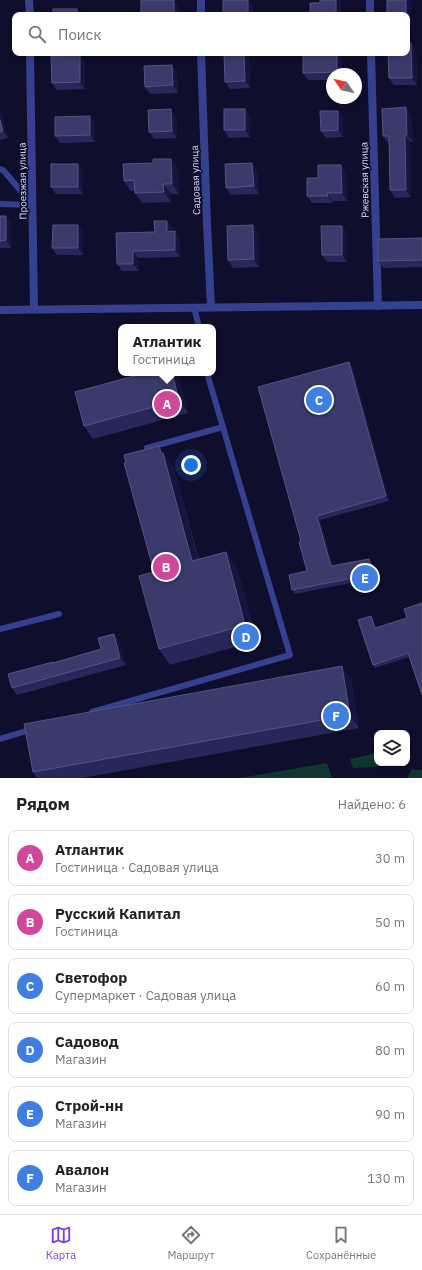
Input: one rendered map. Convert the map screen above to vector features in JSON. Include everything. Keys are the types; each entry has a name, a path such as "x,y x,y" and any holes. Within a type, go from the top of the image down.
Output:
{"street":[{"path":"29,0 30,12"},
{"path":"201,0 201,12"},
{"path":"370,0 370,12"},
{"name":"Проезжая улица","path":"30,56 34,309"},
{"name":"Садовая улица","path":"201,56 206,224 211,307"},
{"name":"Ржевская улица","path":"371,56 378,306"},
{"path":"0,310 422,305"}],"lane":[{"path":"0,169 3,170 32,205"},
{"path":"0,204 32,205"},
{"path":"194,307 198,324"},
{"path":"84,714 290,655 208,376"},
{"path":"147,448 222,427"},
{"path":"0,629 59,614"},
{"path":"0,739 38,728"}],"green space":[{"path":"374,754 374,766 377,767 353,768 350,759"},
{"path":"327,763 332,778 240,778"},
{"path":"412,769 422,770 422,778 407,778"}],"building":[{"path":"141,0 174,0 174,12 141,12"},
{"path":"223,0 248,0 248,12 223,12"},
{"path":"320,0 336,0 336,12 310,12 310,3 320,3"},
{"path":"387,0 406,0 406,12 387,12"},
{"path":"53,9 77,9 77,12 53,12"},
{"path":"411,43 412,78 389,78 388,56 410,56"},
{"path":"51,56 80,56 80,82 52,83"},
{"path":"224,56 244,56 245,81 225,82"},
{"path":"303,56 337,56 337,68 326,68 326,72 303,73"},
{"path":"172,65 173,85 145,87 144,66"},
{"path":"406,107 406,190 390,190 389,136 383,136 382,109"},
{"path":"171,109 172,131 149,132 148,110"},
{"path":"224,109 245,109 245,130 224,130"},
{"path":"320,111 338,111 338,130 321,131"},
{"path":"90,116 90,135 55,136 55,117"},
{"path":"0,120 3,131 0,132"},
{"path":"153,159 171,159 172,184 163,184 164,192 135,193 134,180 124,181 123,164 153,163"},
{"path":"252,163 254,186 226,188 225,164"},
{"path":"51,164 78,164 78,187 51,187"},
{"path":"318,165 341,165 342,193 327,193 328,196 307,196 307,178 318,178"},
{"path":"0,216 6,216 6,240 0,241"},
{"path":"154,221 167,221 167,232 175,231 175,250 133,251 133,264 117,264 116,233 155,232"},
{"path":"53,225 78,225 78,248 52,248"},
{"path":"253,225 254,259 228,260 227,226"},
{"path":"321,226 342,226 342,255 322,255"},
{"path":"422,238 422,260 378,261 378,239"},
{"path":"349,362 386,496 317,516 331,566 369,559 373,574 292,590 289,575 307,571 299,542 301,541 258,387"},
{"path":"134,376 173,376 179,400 84,426 75,392"},
{"path":"159,446 161,453 163,453 192,561 226,552 245,625 159,649 139,576 154,572 124,463 126,463 124,455"},
{"path":"422,603 422,695 408,653 373,665 358,620 371,616 375,628 407,618 404,609"},
{"path":"114,634 120,658 12,688 8,674 101,649 98,638"},
{"path":"342,666 350,715 33,772 24,724"}],"place":[{"name":"Светофор","path":"319,400"},
{"name":"Атлантик","path":"167,404"},
{"name":"Русский Капитал","path":"166,567"},
{"name":"Строй-нн","path":"365,578"},
{"name":"Садовод","path":"246,637"},
{"name":"Авалон","path":"336,716"}]}
